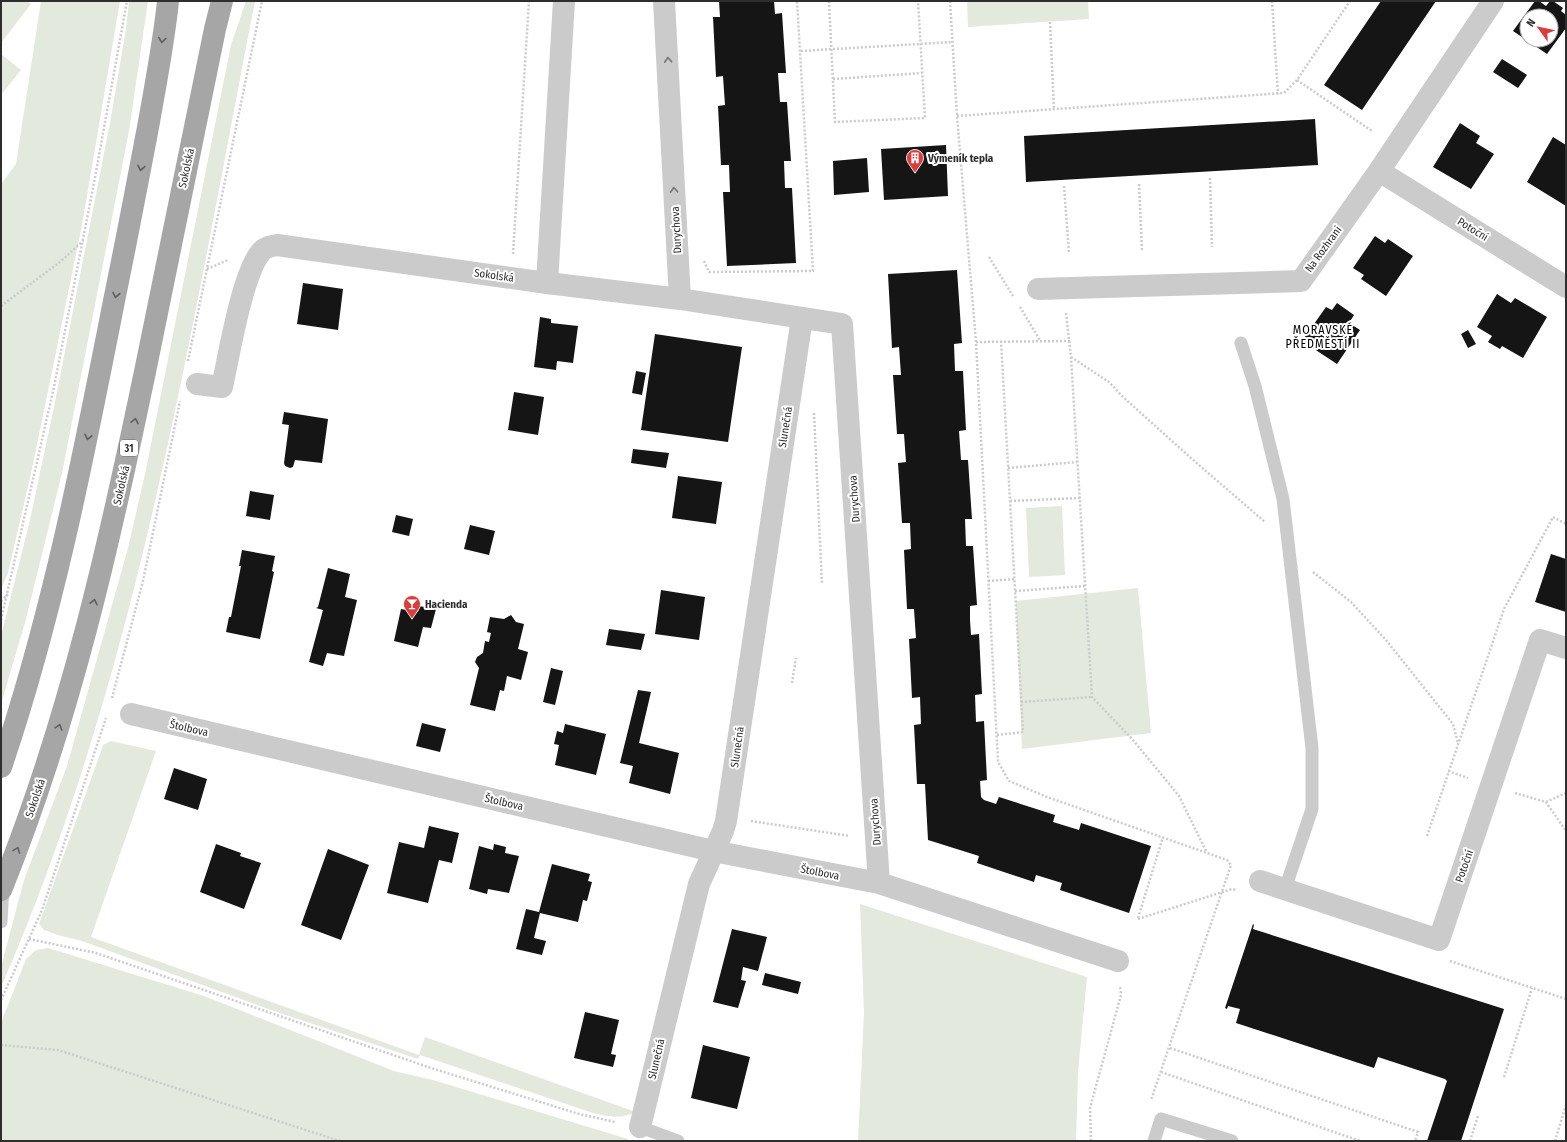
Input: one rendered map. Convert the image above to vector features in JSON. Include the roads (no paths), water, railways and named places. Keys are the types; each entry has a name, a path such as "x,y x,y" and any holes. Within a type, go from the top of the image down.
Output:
{"main road":[{"path":"1,767 26,687 60,562 88,437 138,184 168,1"},
{"name":"Sokolská","path":"2,888 51,752 69,694 92,610 122,481 222,1"}],"street":[{"path":"547,283 564,1"},
{"name":"Durychova","path":"664,1 680,299 842,324 879,883"},
{"name":"Na Rozhraní","path":"1038,289 1300,280 1379,170 1493,1"},
{"name":"Potoční","path":"1379,170 1566,287"},
{"name":"Sokolská","path":"189,389 222,387 246,281 261,252 269,246 282,245 547,283 680,299"},
{"name":"Slunečná","path":"640,1127 698,884 723,831 727,813 802,318"},
{"name":"Potoční","path":"1285,889 1439,940 1540,640 1566,648"},
{"name":"Štolbova","path":"131,714 713,852 879,883"},
{"path":"1260,881 1285,889"},
{"path":"879,883 1118,961"}],"lane":[{"path":"1241,343 1255,386 1284,499 1312,748 1312,809 1285,889"},
{"path":"1,922 2,888"},
{"path":"1154,1141 1161,1118 1232,1141"},
{"path":"640,1127 678,1141"}],"place":[{"name":"Výmeník tepla","path":"915,173"},
{"name":"Hacienda","path":"412,619"}],"district":[{"name":"MORAVSKÉ PŘEDMĚSTÍ II","path":"1323,337"}]}
